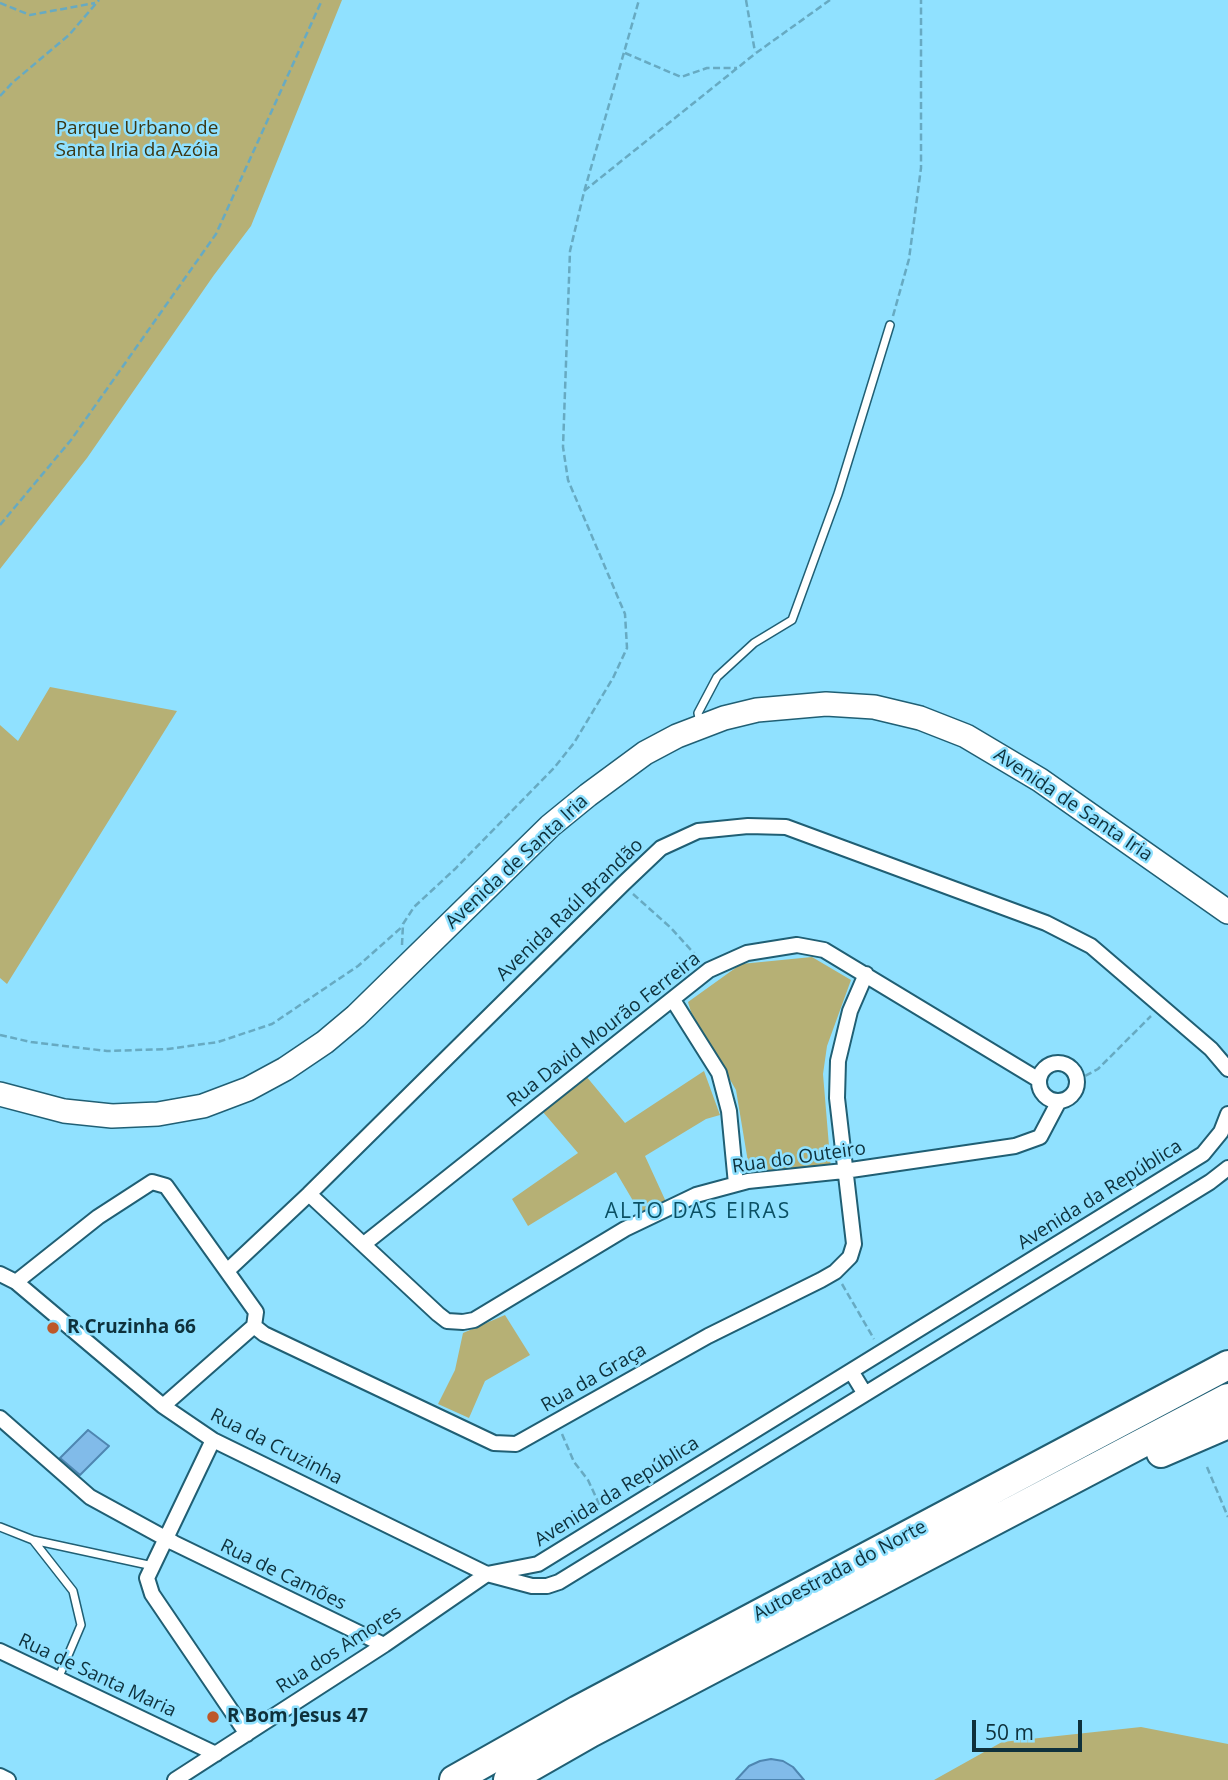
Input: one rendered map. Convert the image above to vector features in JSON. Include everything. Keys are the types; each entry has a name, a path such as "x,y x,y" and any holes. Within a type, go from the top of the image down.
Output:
{"highway":[{"path":"1091,1438 1151,1393 1228,1347"},
{"name":"Autoestrada do Norte","path":"454,1780 578,1710 1228,1365"},
{"name":"Autoestrada do Norte","path":"508,1780 590,1734 1228,1398"},
{"path":"1035,1501 1087,1491 1174,1446 1228,1424"}],"main road":[{"name":"Avenida de Santa Iria","path":"0,1094 64,1111 112,1116 159,1114 203,1106 257,1084 326,1042 410,964 550,826 587,794 645,753 677,736 724,718 757,710 826,704 874,707 920,718 965,736 1005,758 1228,912"}],"street":[{"name":"Avenida Raúl Brandão","path":"227,1271 309,1194 623,884 662,848 698,831 748,826 786,827 1046,923 1091,946 1212,1049 1228,1069"},
{"name":"Rua David Mourão Ferreira","path":"364,1244 709,970 747,953 797,945 824,950 1039,1080"},
{"name":"Rua da Graça","path":"254,1326 264,1334 494,1443 516,1444 687,1348 835,1272 850,1257 854,1244 844,1171 838,1061 849,1011 866,974"},
{"path":"673,1000 719,1073 729,1111 736,1184"},
{"path":"1060,1064 1072,1070 1076,1081 1076,1087 1070,1096 1059,1101 1042,1092 1039,1080 1049,1065 1060,1064"},
{"name":"Rua do Outeiro","path":"309,1194 438,1314 447,1321 463,1322 474,1320 625,1229 696,1195 736,1184 1015,1146 1040,1137 1059,1101"},
{"name":"Avenida da República","path":"487,1574 538,1564 1203,1154 1221,1132 1228,1114"},
{"path":"487,1574 532,1586 547,1586 559,1582 1210,1182 1228,1168"},
{"path":"16,1282 98,1217 152,1181 166,1186 256,1312 254,1326 163,1406"},
{"name":"Rua da Cruzinha","path":"0,1274 16,1282 163,1406 213,1440 487,1574"},
{"path":"850,1371 865,1394"},
{"name":"Rua de Camões","path":"0,1418 90,1497 166,1539 384,1645"},
{"path":"213,1440 147,1578 152,1594 247,1734"},
{"name":"Rua dos Amores","path":"176,1780 384,1645 487,1574"},
{"name":"Rua de Santa Maria","path":"0,1651 216,1754"},
{"path":"0,1776 9,1780"}],"lane":[{"path":"702,727 698,713 717,677 754,643 792,620 838,494 890,325"},
{"path":"0,1527 33,1540 153,1566"},
{"path":"33,1540 73,1591 78,1608 81,1625 58,1679"}],"path":[{"path":"0,525 71,440 216,234 323,0"},
{"path":"0,1034 68,1047 116,1051 168,1049 218,1042 272,1024 358,966 403,925 414,907 554,768 574,743 613,678 627,648 625,614 568,480 563,446 570,251 584,192 639,0"},
{"path":"746,0 755,53"},
{"path":"584,192 755,53 830,0"},
{"path":"890,325 909,259 921,168 921,0"},
{"path":"0,3 30,15 97,1"},
{"path":"0,96 69,35 97,1"},
{"path":"625,52 681,77 707,68 737,68"},
{"path":"623,884 671,928 709,970"},
{"path":"403,925 400,942 410,964"},
{"path":"1076,1081 1098,1069 1161,1006"},
{"path":"835,1272 881,1352"},
{"path":"559,1420 565,1444 574,1462 588,1480 608,1520"},
{"path":"1207,1467 1228,1517"}],"green space":[{"name":"Parque Urbano de Santa Iria da Azóia","path":"0,0 342,0 251,226 87,458 0,569"},
{"path":"50,687 177,711 7,984 0,978 0,725 18,741"},
{"path":"812,957 851,980 827,1046 823,1074 831,1170 750,1174 736,1090 691,1012 688,1002 741,964"},
{"path":"704,1071 720,1115 706,1119 645,1156 667,1204 642,1216 616,1172 528,1226 512,1199 578,1153 543,1112 586,1076 625,1123"},
{"path":"505,1315 530,1355 485,1381 469,1418 438,1404 455,1370 463,1333"},
{"path":"1141,1727 1228,1744 1228,1780 934,1780 1002,1742"}],"building":[{"path":"88,1430 109,1446 80,1475 60,1458"},
{"path":"771,1759 783,1761 793,1767 804,1780 736,1780 749,1766"}],"place":[{"name":"R Cruzinha 66","path":"53,1328"},
{"name":"R Bom Jesus 47","path":"213,1717"}],"district":[{"name":"ALTO DAS EIRAS","path":"698,1212"}]}
